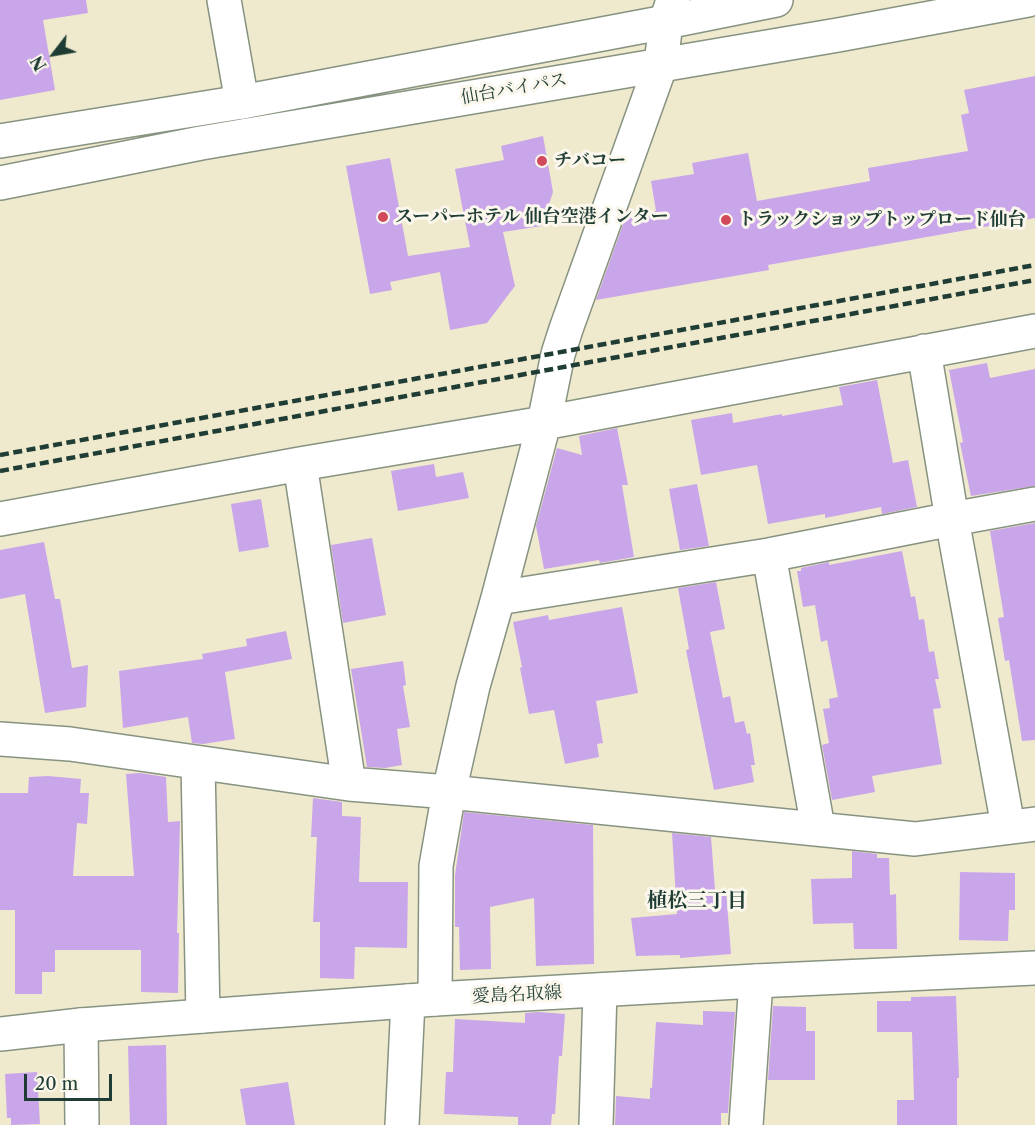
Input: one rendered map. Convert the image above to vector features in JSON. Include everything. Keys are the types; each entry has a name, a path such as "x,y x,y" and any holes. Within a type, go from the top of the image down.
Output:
{"main road":[{"path":"224,0 242,102"},
{"name":"仙台バイパス","path":"0,141 242,102 669,11 776,0"},
{"name":"仙台バイパス","path":"0,183 201,143 838,35 1028,0"},
{"path":"402,1125 422,1000 436,866 449,792 473,686 544,423 554,369 566,329 661,64 669,11"},
{"path":"0,519 300,464 544,423 1035,330"},
{"path":"0,739 70,744 349,784 915,839 1021,825 952,519 924,351"},
{"path":"300,464 349,784"},
{"path":"498,598 769,555 1035,504"},
{"path":"769,555 818,828"},
{"path":"198,763 203,1016"},
{"name":"愛島名取線","path":"0,1034 81,1025 422,1000 1035,968"},
{"path":"746,1125 756,981"},
{"path":"596,1125 600,990"},
{"path":"81,1025 82,1125"}],"building":[{"path":"0,0 86,0 88,13 43,20 55,90 0,100"},
{"path":"1035,76 1035,218 768,265 769,270 596,300 626,216 656,211 651,181 694,174 692,163 748,153 757,201 870,181 868,168 968,151 961,115 969,113 964,90"},
{"path":"543,136 553,192 542,226 503,232 515,286 487,323 450,330 440,272 390,282 392,290 370,294 346,166 390,158 408,256 470,247 455,169 504,160 501,146"},
{"path":"987,363 990,378 1035,369 1035,486 971,496 949,370"},
{"path":"877,380 893,463 908,460 917,507 882,514 881,507 825,518 825,514 768,524 757,465 701,475 691,420 732,413 733,423 843,405 839,387"},
{"path":"617,428 628,485 622,485 634,557 544,569 536,526 557,448 582,455 579,436"},
{"path":"434,464 436,477 463,472 469,498 398,511 391,471"},
{"path":"697,484 709,546 680,550 669,489"},
{"path":"261,499 269,547 239,552 231,504"},
{"path":"1035,523 1035,740 1022,741 1009,660 1005,661 998,618 1004,617 990,531"},
{"path":"372,538 386,615 343,623 331,545"},
{"path":"44,542 55,599 60,599 72,668 88,665 86,707 45,713 25,594 0,599 0,550"},
{"path":"902,551 911,597 915,596 919,620 924,619 929,652 934,651 939,679 935,679 941,708 933,709 942,764 872,776 875,792 832,800 822,745 829,743 823,709 830,708 829,699 838,697 827,640 821,642 815,605 803,607 797,571 801,571 801,568 829,562 829,565"},
{"path":"716,582 725,629 710,632 723,698 730,696 735,723 744,721 747,734 750,733 755,765 751,765 754,782 714,790 686,650 689,649 678,588"},
{"path":"622,607 638,693 596,701 603,743 597,744 599,757 565,764 554,710 529,714 513,622 548,615 549,620"},
{"path":"286,631 292,659 225,672 235,739 203,744 192,743 188,717 123,728 119,671 203,659 202,654 247,646 246,639"},
{"path":"403,661 406,685 403,686 410,727 397,729 402,765 385,768 367,767 351,669"},
{"path":"140,773 166,777 168,822 180,821 178,993 141,992 141,950 55,950 55,972 42,972 42,994 15,994 15,910 0,910 0,793 28,793 29,777 81,779 80,793 89,793 87,824 77,823 73,876 134,876 126,774"},
{"path":"313,798 342,802 342,816 361,817 359,882 408,882 407,948 355,947 354,979 320,978 320,922 313,922 317,837 311,837"},
{"path":"464,812 593,825 594,964 536,966 534,898 490,907 491,969 460,970 459,927 455,927 455,875"},
{"path":"672,833 711,837 715,890 726,890 731,954 680,958 680,955 636,956 631,918 677,914"},
{"path":"852,851 877,854 877,858 889,858 890,895 896,894 897,949 854,949 853,923 813,924 811,879 852,878"},
{"path":"960,872 1015,873 1015,910 1009,910 1008,941 959,940"},
{"path":"956,996 959,1078 957,1078 957,1125 897,1125 897,1100 914,1100 912,1032 877,1032 877,1001 911,1001 911,997"},
{"path":"773,1006 806,1007 806,1031 815,1031 815,1080 768,1080"},
{"path":"703,1011 735,1012 728,1113 721,1113 721,1125 615,1125 616,1096 650,1099 656,1022 703,1025"},
{"path":"525,1013 565,1014 555,1114 552,1114 551,1125 518,1125 518,1117 444,1114 446,1072 453,1072 455,1019 525,1023"},
{"path":"166,1045 167,1125 130,1125 128,1046"},
{"path":"37,1072 40,1124 11,1125 11,1118 7,1118 5,1074"},
{"path":"288,1082 295,1125 246,1125 240,1089"}],"railway":[{"path":"0,455 1035,265"},
{"path":"0,471 1035,280"}],"place":[{"name":"チバコー","path":"542,161"},
{"name":"スーパーホテル 仙台空港インター","path":"383,217"},
{"name":"トラックショップトップロード仙台","path":"726,220"}],"district":[{"name":"植松三丁目","path":"697,901"}]}
